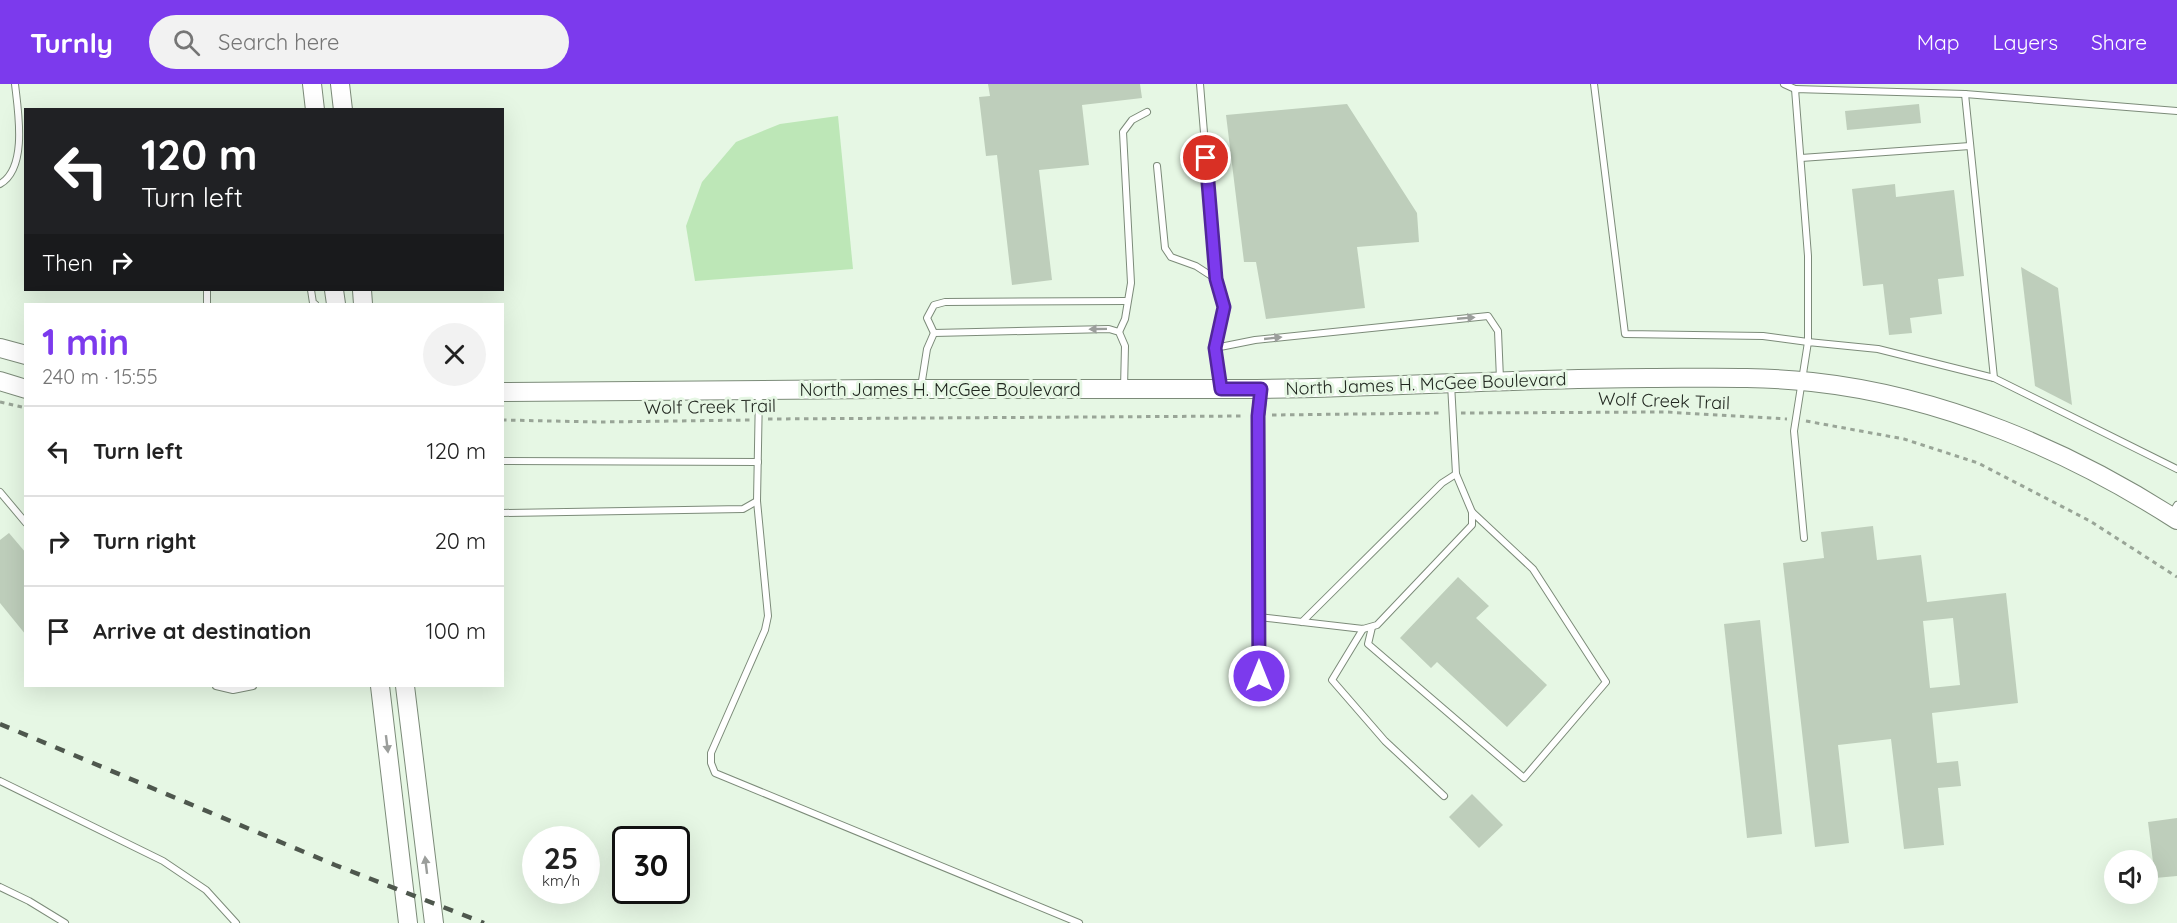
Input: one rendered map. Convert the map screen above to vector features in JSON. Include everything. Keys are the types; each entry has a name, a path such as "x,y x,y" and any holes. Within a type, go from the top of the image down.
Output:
{"main road":[{"path":"312,84 315,108"},
{"path":"340,84 343,108"},
{"path":"0,348 24,354"},
{"name":"North James H. McGee Boulevard","path":"504,392 1261,389 1720,377 1802,381 1881,393 1997,428 2050,450 2175,513"},
{"path":"0,381 24,387"},
{"path":"380,687 408,923"},
{"path":"405,687 434,923"}],"street":[{"path":"1259,676 1258,416 1261,389"}],"lane":[{"path":"0,184 7,180 21,146 15,84"},
{"path":"1200,84 1216,279 1224,307 1215,348 1221,389"},
{"path":"1594,84 1625,334 1763,336 1878,350 1994,378 2177,469"},
{"path":"1785,84 1795,89 1965,94 2177,111"},
{"path":"1795,89 1808,256 1808,342 1794,431 1804,538"},
{"path":"1965,94 1994,378"},
{"path":"1124,389 1125,346 1119,332 1125,319 1131,283 1123,132 1132,120 1147,112"},
{"path":"1802,158 1970,146"},
{"path":"1157,165 1165,248 1171,257 1196,266 1216,279"},
{"path":"921,389 927,349 934,333 927,318 934,305 945,302 1128,301"},
{"path":"1215,348 1255,340 1488,316 1498,331 1500,381"},
{"path":"934,333 1109,329 1119,332"},
{"path":"1259,617 1363,628 1377,626 1472,525 1472,512 1456,474 1451,383"},
{"path":"759,391 757,501 768,616 765,630 711,753 711,763 715,773 1079,923"},
{"path":"504,461 758,462"},
{"path":"1302,622 1442,483 1456,474"},
{"path":"0,492 24,521"},
{"path":"504,513 743,509 757,501"},
{"path":"1372,627 1368,644 1524,778 1606,682 1533,569 1472,512"},
{"path":"1363,628 1332,680 1385,741 1444,796"},
{"path":"220,687 233,690 248,687"},
{"path":"0,781 163,861 206,890 236,923"},
{"path":"0,888 29,901 65,923"}],"path":[{"path":"0,402 24,408"},
{"name":"Wolf Creek Trail","path":"504,420 600,422 1666,412 1795,420 1904,439 1978,463 2090,521 2177,577"}],"green space":[{"path":"838,116 853,269 695,281 686,226 702,182 736,142 780,124"}],"building":[{"path":"988,84 1140,84 1142,98 1082,105 1089,165 1039,170 1052,280 1012,285 997,155 986,156 979,97 990,96"},
{"path":"1347,104 1417,213 1419,242 1357,247 1365,308 1266,319 1256,262 1244,262 1226,115"},
{"path":"1919,104 1921,123 1847,130 1845,111"},
{"path":"1895,184 1896,197 1954,190 1964,276 1938,279 1942,314 1910,318 1912,333 1889,335 1883,284 1863,286 1852,189"},
{"path":"2021,267 2058,288 2072,405 2035,386"},
{"path":"1873,526 1877,560 1921,555 1927,602 2006,593 2018,703 1932,713 1937,763 1958,761 1961,786 1938,788 1944,845 1904,849 1891,739 1838,745 1849,843 1815,847 1783,563 1824,558 1821,532","holes":["1953,618 1960,685 1930,688 1923,621"]},
{"path":"9,533 24,551 24,633 0,603 0,540"},
{"path":"1458,577 1489,606 1476,618 1547,685 1507,727 1437,662 1431,668 1400,638"},
{"path":"1760,620 1782,834 1747,838 1724,624"},
{"path":"1472,794 1503,825 1479,848 1449,817"},
{"path":"2177,818 2177,876 2158,878 2158,850 2152,850 2148,822"}],"railway":[{"path":"0,724 335,865 484,923"}],"route":[{"path":"1206,158 1216,279 1224,307 1215,348 1221,389 1261,389 1258,416 1259,676"}]}
